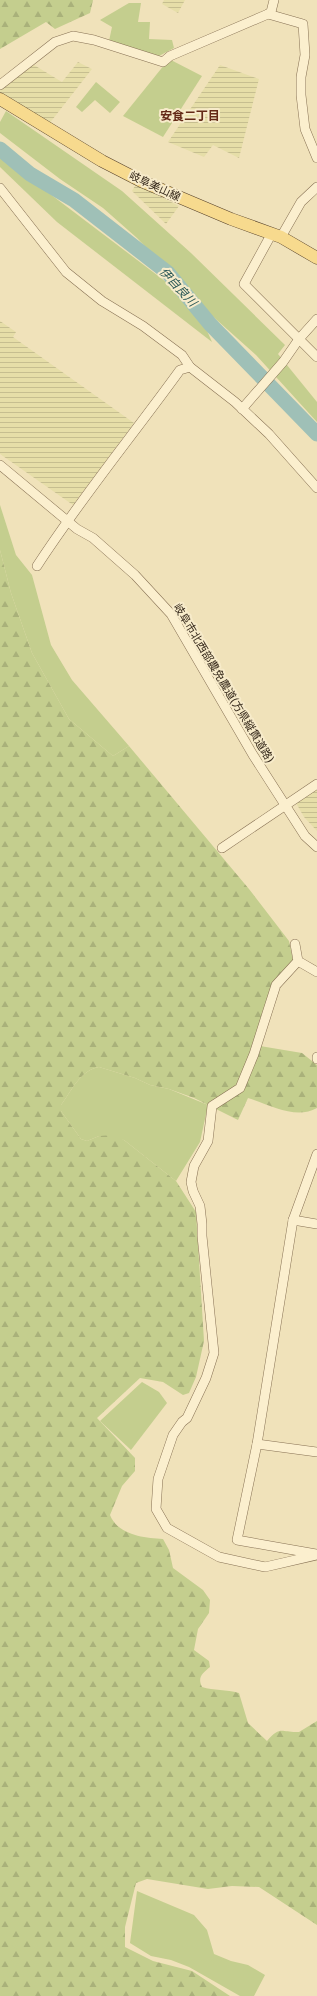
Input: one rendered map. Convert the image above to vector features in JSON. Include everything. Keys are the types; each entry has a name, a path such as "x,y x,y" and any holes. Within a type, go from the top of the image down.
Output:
{"main road":[{"name":"岐阜美山線","path":"0,99 89,153 141,181 231,219 276,235 317,258"}],"street":[{"path":"0,85 55,42 73,36 94,40 163,62 170,56 268,14 271,12 274,0"},
{"path":"268,14 303,24 304,55 301,95 305,129 317,158"},
{"path":"317,187 300,202 276,235 244,284 317,357"},
{"path":"0,188 66,272 102,301 143,326 182,355 190,367 242,409 269,434 317,488"},
{"path":"242,409 283,362 299,339 317,319"},
{"path":"37,566 67,520 94,487 180,370 190,367"},
{"path":"0,465 67,520"},
{"name":"岐阜市北西部農免農道(方県縦貫道路)","path":"67,520 77,529 93,538 117,559 171,614 253,755 305,836 317,847"},
{"path":"222,848 317,784"},
{"path":"295,944 298,961 317,972"},
{"path":"298,961 276,985 254,1054 240,1088 212,1106 208,1141 194,1166 191,1182 193,1191 200,1206 214,1353 206,1378 187,1418 182,1422 173,1435 158,1479 156,1509 167,1528 219,1557 264,1567 317,1555"},
{"path":"317,1154 293,1220 257,1444 237,1540 317,1555"},
{"path":"293,1220 317,1224"},
{"path":"257,1444 317,1452"}],"shaded area":[{"path":"164,0 185,0 178,13 162,4"},
{"path":"78,62 92,69 49,124 0,94 0,89 26,69 34,65 62,82"},
{"path":"220,65 259,79 239,158 213,145 204,157 168,142"},
{"path":"136,184 179,206 166,224 132,191"},
{"path":"0,321 16,332 13,337 134,423 73,505 0,454"},
{"path":"317,787 317,831 304,817 296,803"}],"green space":[{"path":"0,0 93,0 90,13 55,29 46,22 0,49"},
{"path":"129,3 141,3 138,22 150,22 149,39 172,40 174,48 159,56 109,41 112,27 100,20"},
{"path":"169,59 202,76 163,137 123,116"},
{"path":"96,82 120,102 110,113 95,100 82,112 76,107"},
{"path":"6,111 122,191 191,253 285,345 278,354 317,402 317,422 256,355 209,313 137,238 103,208 60,179 0,133 0,122"},
{"path":"0,156 182,294 204,324 212,342 57,222 0,167"},
{"path":"0,505 16,555 32,575 51,645 72,680 129,746 113,756 69,719 32,653 11,593 0,550"},
{"path":"0,550 11,593 32,653 69,719 113,756 129,746 249,889 289,941 293,960 269,1005 254,1045 302,1053 317,1065 317,1108 309,1111 292,1112 248,1098 238,1120 194,1098 169,1089 150,1085 135,1078 99,1067 86,1072 81,1077 61,1105 61,1111 81,1139 87,1141 99,1136 113,1135 124,1140 176,1181 196,1212 204,1341 196,1377 189,1393 183,1395 163,1382 140,1378 97,1418 135,1458 135,1471 122,1486 110,1515 114,1522 125,1531 148,1538 163,1539 169,1550 173,1568 203,1590 210,1600 209,1613 198,1629 194,1650 209,1661 210,1667 200,1678 202,1687 239,1693 248,1723 267,1741 279,1731 299,1732 317,1721 317,1925 259,1887 232,1886 208,1889 147,1879 136,1883 125,1927 125,1947 153,1961 192,1971 230,1996 0,1996"},
{"path":"99,1067 135,1078 150,1085 169,1089 208,1105 200,1142 176,1181 124,1140 99,1136 87,1141 81,1139 61,1111 61,1105 81,1077 86,1072"},
{"path":"142,1382 159,1392 167,1403 131,1450 100,1421"},
{"path":"137,1891 194,1915 207,1930 214,1954 231,1961 248,1965 265,1975 254,1996 240,1996 189,1967 171,1960 151,1956 130,1943"}],"waterway":[{"name":"伊自良川","path":"0,149 30,174 74,200 168,273 210,324 317,434"}],"district":[{"name":"安食二丁目","path":"190,116"}]}
